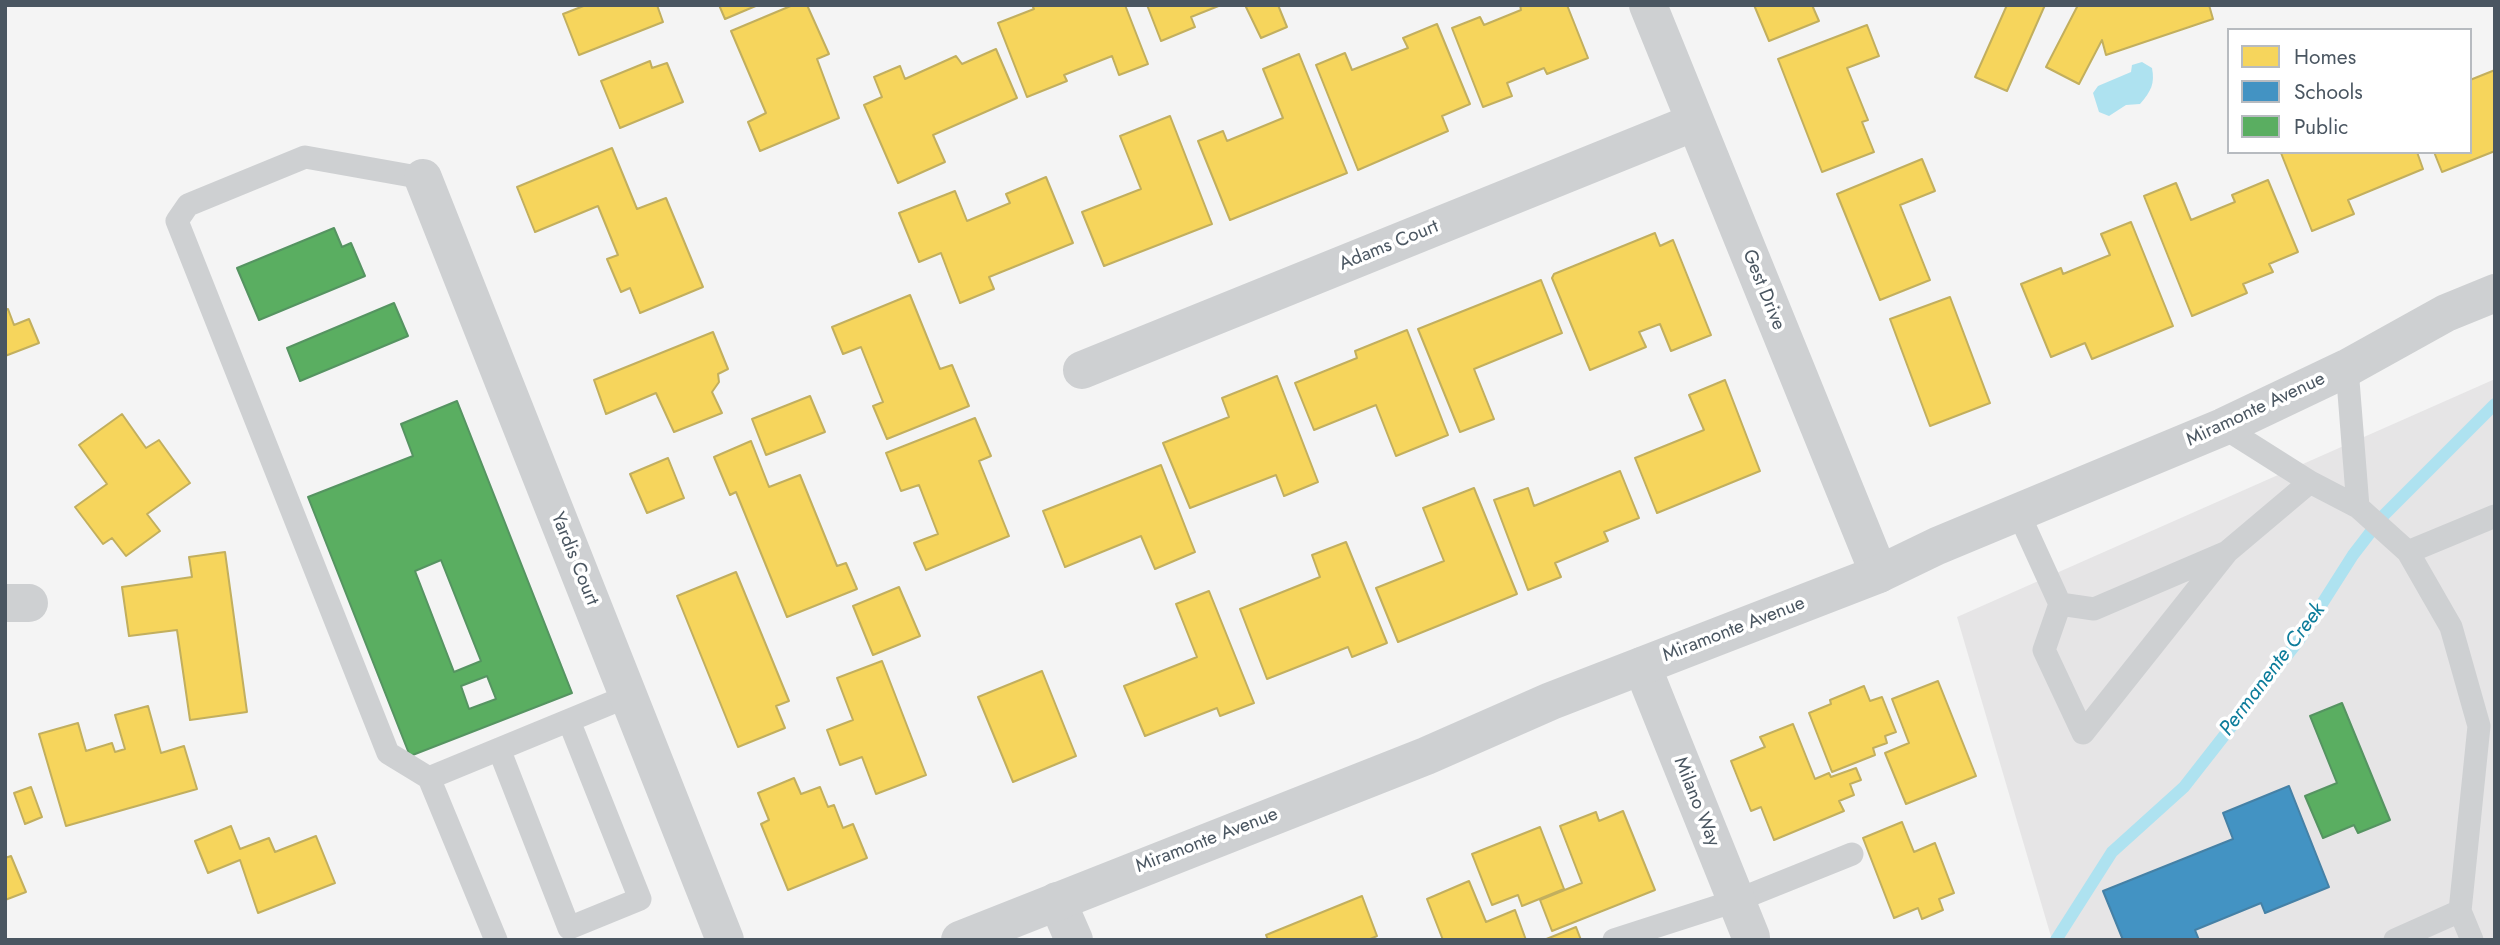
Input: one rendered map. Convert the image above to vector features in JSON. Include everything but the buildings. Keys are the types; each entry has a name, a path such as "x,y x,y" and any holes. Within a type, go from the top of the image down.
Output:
{"street":[{"name":"Gest Drive","path":"1648,5 1879,574"},
{"name":"Adams Court","path":"1082,370 1695,122"},
{"name":"Yardis Court","path":"423,178 725,940"},
{"name":"Miramonte Avenue","path":"960,940 1426,755 1551,701 1879,574 2018,512 2223,427 2347,369 2424,324 2495,293"},
{"name":"Milano Way","path":"1642,666 1751,937"},
{"path":"1057,901 1074,940"}],"lane":[{"path":"423,178 305,157 188,205 177,221 388,753 429,778 496,940"},
{"path":"2347,369 2362,510"},
{"path":"2223,427 2310,482 2362,510 2408,552 2451,627 2479,726 2460,911 2472,940"},
{"path":"2018,512 2060,604 2044,650 2082,733 2227,552 2310,482"},
{"path":"2408,552 2495,516"},
{"path":"2060,604 2094,609 2227,552"},
{"path":"429,778 628,696"},
{"path":"499,749 569,928 640,899 569,721"},
{"path":"1614,940 1735,901 1852,854"},
{"path":"2395,940 2460,911"}],"shaded area":[{"path":"2495,379 2495,940 2052,940 1957,617"}],"water":[{"path":"2142,62 2152,68 2153,79 2140,104 2126,105 2109,116 2099,112 2093,93 2098,86 2131,72 2132,65"}],"waterway":[{"name":"Permanente Creek","path":"2056,940 2112,852 2184,787 2299,640 2353,555 2383,516 2495,404"}]}
